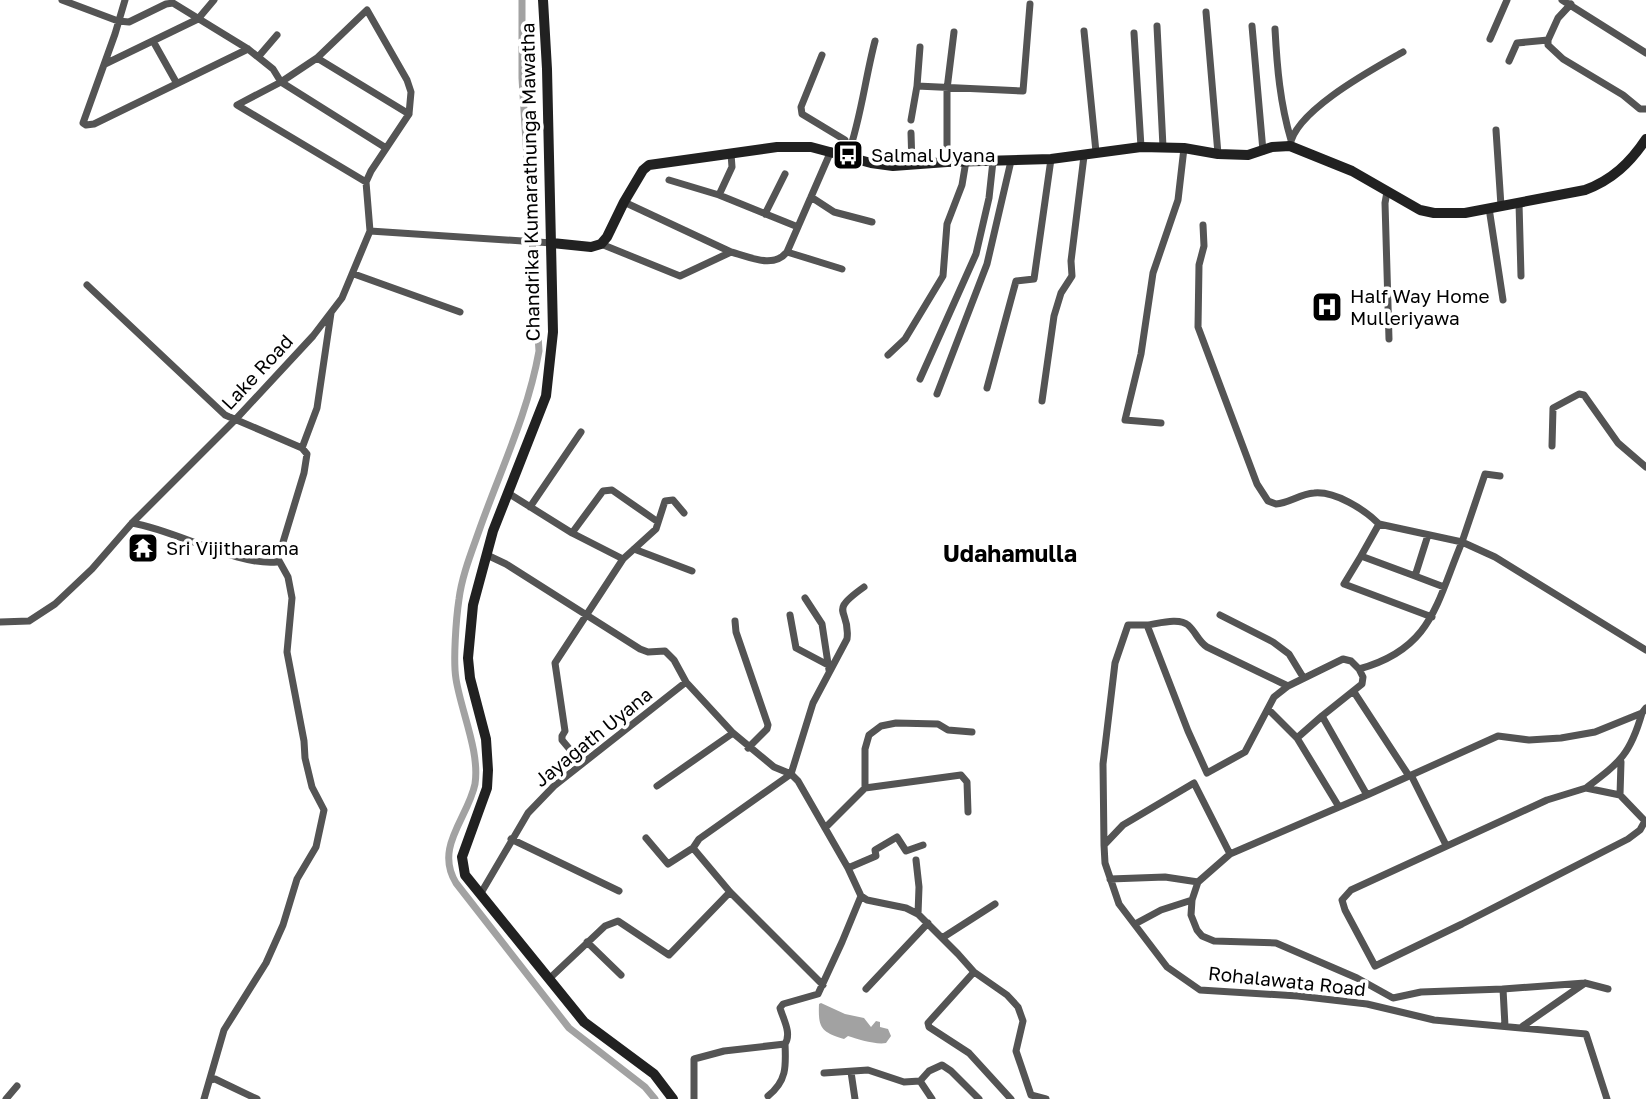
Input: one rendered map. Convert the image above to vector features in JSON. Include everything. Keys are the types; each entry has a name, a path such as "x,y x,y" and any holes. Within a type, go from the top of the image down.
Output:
{"main road":[{"name":"Chandrika Kumarathunga Mawatha","path":"543,0 547,69 548,243 553,332 546,396 508,493 473,605 468,658 470,678 486,739 488,788 463,858 465,875 584,1022 654,1074 673,1099"},
{"path":"548,243 591,247 601,244 643,170 649,165 777,147 811,147 893,166 1051,159 1141,147 1184,148 1218,154 1248,155 1291,143 1352,171 1420,210 1465,213 1585,190 1602,183 1625,166 1646,139"}],"street":[{"path":"125,0 116,34 83,123 94,124 248,48"},
{"path":"104,64 198,19 214,0"},
{"path":"1490,39 1507,0"},
{"path":"1562,0 1646,53"},
{"path":"68,1 118,21 129,22 166,4 173,4 248,48 273,69 281,82 386,148"},
{"path":"917,86 1023,91 1030,4"},
{"path":"1571,4 1558,18 1548,44 1563,59 1623,95 1640,109 1646,109"},
{"path":"366,181 237,105 281,82 317,58 368,10 411,92 409,114 366,181 370,231 548,243"},
{"path":"1206,12 1218,154"},
{"path":"1157,26 1163,147"},
{"path":"1252,26 1263,152"},
{"path":"1275,29 1277,74 1283,115 1291,143"},
{"path":"1084,31 1096,152"},
{"path":"947,162 947,89 954,32"},
{"path":"1134,33 1141,147"},
{"path":"259,56 277,35"},
{"path":"153,40 176,82"},
{"path":"1509,61 1517,43 1548,40"},
{"path":"839,153 855,135 875,41"},
{"path":"911,120 920,47"},
{"path":"1291,143 1296,131 1323,103 1360,76 1403,52"},
{"path":"624,202 731,252 768,262 782,259 811,197 845,141 802,114 801,107 822,55"},
{"path":"317,58 409,114"},
{"path":"1496,130 1501,206"},
{"path":"911,133 912,165"},
{"path":"1161,423 1125,420 1141,354 1153,273 1178,200 1184,148"},
{"path":"719,195 732,167 731,154"},
{"path":"1042,401 1054,316 1061,293 1072,276 1071,261 1084,156"},
{"path":"987,388 1016,281 1034,279 1051,159"},
{"path":"937,394 986,264 1011,160"},
{"path":"888,355 905,339 943,276 947,224 962,186 966,161"},
{"path":"920,379 976,254 989,198 993,161"},
{"path":"765,214 785,174"},
{"path":"669,180 719,195 798,226"},
{"path":"1387,192 1385,203 1389,339"},
{"path":"811,197 834,212 872,222"},
{"path":"1518,203 1521,276"},
{"path":"1489,208 1503,300"},
{"path":"1203,225 1198,327 1256,484 1268,501 1276,504 1313,493 1329,494 1363,511 1379,524 1462,542 1494,557 1646,650"},
{"name":"Lake Road","path":"0,622 29,621 55,604 235,420 313,336 342,298 370,231"},
{"path":"601,244 680,276 731,252"},
{"path":"787,252 842,269"},
{"path":"354,274 460,312"},
{"path":"87,285 225,415 302,448 307,454 304,473 277,562 264,564 154,527 132,523"},
{"path":"302,448 317,408 331,312"},
{"path":"1552,446 1553,408 1578,394 1584,395 1618,443 1646,467"},
{"path":"530,507 581,432"},
{"path":"1359,669 1380,663 1397,653 1414,640 1432,617 1485,474 1500,477"},
{"path":"572,533 607,489 658,522"},
{"path":"508,493 572,533 623,559"},
{"path":"582,764 562,740 565,731 555,663 623,559 656,529 665,501 673,500 684,513"},
{"path":"1379,524 1344,583 1432,617"},
{"path":"1415,576 1428,535"},
{"path":"634,549 692,571"},
{"path":"487,555 506,564 640,649 648,652 665,651 674,660 686,682 748,748 798,781 861,895 867,900 906,908 918,914 974,972 1007,995 1018,1007 1023,1021 1016,1051 1027,1097 1046,1099"},
{"path":"1361,556 1444,587"},
{"path":"204,1099 225,1030 265,963 283,925 297,879 316,847 324,810 312,787 305,758 287,652 292,598 288,577 278,559"},
{"path":"646,838 668,864 791,774 813,704 828,668 848,639 849,629 842,607 847,599 864,587"},
{"path":"805,598 822,624 828,668"},
{"path":"790,615 796,648 828,668"},
{"path":"1220,615 1273,642 1289,654 1303,677"},
{"path":"735,621 736,632 768,725 748,748"},
{"path":"1207,773 1147,625 1183,622 1189,625 1200,642 1208,647 1287,686"},
{"name":"Rohalawata Road","path":"1147,625 1128,625 1115,663 1104,764 1105,863 1119,904 1167,967 1200,990 1326,999 1367,1004 1434,1020 1586,1034 1607,1099"},
{"path":"1104,845 1123,825 1245,752 1274,697 1287,686 1343,659 1351,662 1359,669 1363,677 1362,684 1297,738"},
{"name":"Jayagath Uyana","path":"481,893 528,813 554,786 686,682"},
{"path":"1354,692 1410,776 1446,845"},
{"path":"1268,709 1297,738 1339,807"},
{"path":"1608,989 1585,983 1421,992 1393,998 1357,978 1276,943 1213,941 1202,936 1191,915 1192,900 1198,882 1230,854 1498,736 1529,740 1595,732 1644,710"},
{"path":"1586,788 1620,794 1646,821 1640,830 1628,839 1375,966 1345,910 1342,900 1351,890 1547,800 1586,788 1620,762 1636,734 1644,710"},
{"path":"1322,716 1367,795"},
{"path":"865,788 865,749 869,735 881,726 896,723 938,724 948,730 972,732"},
{"path":"657,786 733,733"},
{"path":"1620,762 1620,794"},
{"path":"825,828 865,788 961,775 967,782 968,812"},
{"path":"1194,783 1230,854"},
{"path":"848,868 876,856 875,850 897,837 906,851 923,845"},
{"path":"511,839 619,891"},
{"path":"693,848 730,892 823,985"},
{"path":"916,860 918,914"},
{"path":"1110,879 1165,877 1198,882"},
{"path":"550,978 605,926 618,921 669,955 730,892"},
{"path":"768,1096 782,1083 785,1044 788,1039 780,1009 783,1004 814,996 823,985 861,895"},
{"path":"1135,924 1161,910 1192,900"},
{"path":"942,938 995,904"},
{"path":"866,989 928,923"},
{"path":"587,943 621,975"},
{"path":"974,972 928,1023 929,1027 968,1053 1011,1099"},
{"path":"1522,1027 1585,983"},
{"path":"1503,989 1505,1026"},
{"path":"694,1099 694,1059 724,1051 785,1044"},
{"path":"824,1073 868,1070 904,1082 920,1081 929,1071 942,1065 979,1099"},
{"path":"851,1072 855,1099"},
{"path":"210,1080 215,1079 257,1099"},
{"path":"920,1081 932,1099"},
{"path":"6,1099 17,1086"}],"shaded area":[{"path":"821,1003 845,1014 864,1018 871,1027 876,1021 880,1022 880,1027 888,1029 891,1036 886,1043 882,1043 848,1036 844,1039 830,1034 820,1024"}],"waterway":[{"path":"522,0 522,78 539,351 521,419 460,590 455,671 473,745 476,772 471,797 450,845 450,870 456,883 569,1028 645,1087 655,1099"}],"place":[{"name":"Salmal Uyana","path":"848,155"},
{"name":"Half Way Home Mulleriyawa","path":"1327,307"},
{"name":"Sri Vijitharama","path":"143,548"}],"district":[{"name":"Udahamulla","path":"1010,554"}]}
